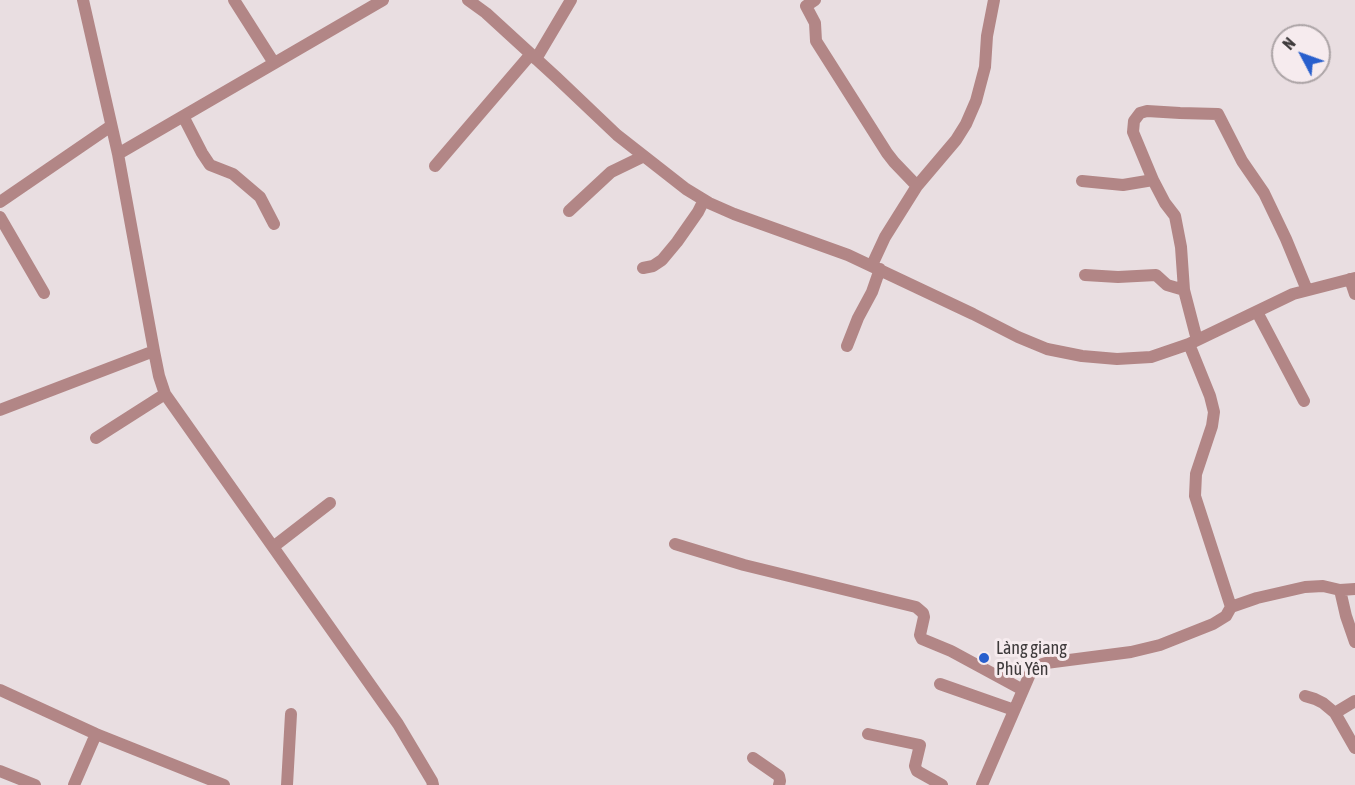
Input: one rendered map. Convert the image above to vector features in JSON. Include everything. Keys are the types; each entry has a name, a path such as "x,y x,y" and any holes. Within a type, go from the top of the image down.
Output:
{"street":[{"path":"83,0 118,154 154,351 165,394 398,724 433,785"},
{"path":"234,0 274,63"},
{"path":"118,154 383,0"},
{"path":"468,0 534,56 617,135 686,189 704,200 734,214 849,255 1047,349 1082,356 1151,357 1193,342 1293,294 1353,279 1355,294"},
{"path":"435,166 534,56 571,0"},
{"path":"815,0 806,6 815,23 816,41 887,153 917,186"},
{"path":"847,346 872,292 876,267 885,237 917,186 956,140 976,101 985,67 987,36 994,0"},
{"path":"1231,607 1195,496 1196,474 1212,426 1214,412 1193,342 1175,216 1153,180 1133,132 1134,121 1140,113 1147,111 1218,114 1242,161 1264,193 1307,290"},
{"path":"183,116 210,165 233,174 260,197 274,224"},
{"path":"0,202 111,126"},
{"path":"569,210 611,172 644,156"},
{"path":"1082,181 1123,185 1153,180"},
{"path":"643,268 653,266 662,260 698,212 704,200"},
{"path":"0,217 44,293"},
{"path":"1085,275 1118,277 1156,275 1167,285 1184,290"},
{"path":"1257,312 1304,401"},
{"path":"0,410 154,351"},
{"path":"96,438 165,394"},
{"path":"273,546 330,503"},
{"path":"675,544 744,566 916,607 924,617 920,635 922,639 951,651 1023,690"},
{"path":"982,785 1033,667 1046,663 1131,652 1160,645 1213,624 1226,616 1231,607 1305,586 1323,586 1340,590 1355,589"},
{"path":"1340,590 1355,642"},
{"path":"940,684 1014,710"},
{"path":"0,690 195,780 224,785"},
{"path":"1305,696 1316,699 1335,713 1355,748"},
{"path":"1335,713 1355,700"},
{"path":"287,785 291,714"},
{"path":"74,785 96,734"},
{"path":"868,734 920,745 915,766 917,771 942,785"},
{"path":"753,758 779,776 779,785"},
{"path":"0,771 21,783 35,785"}],"place":[{"name":"Làng giang Phù Yên","path":"984,658"}]}
